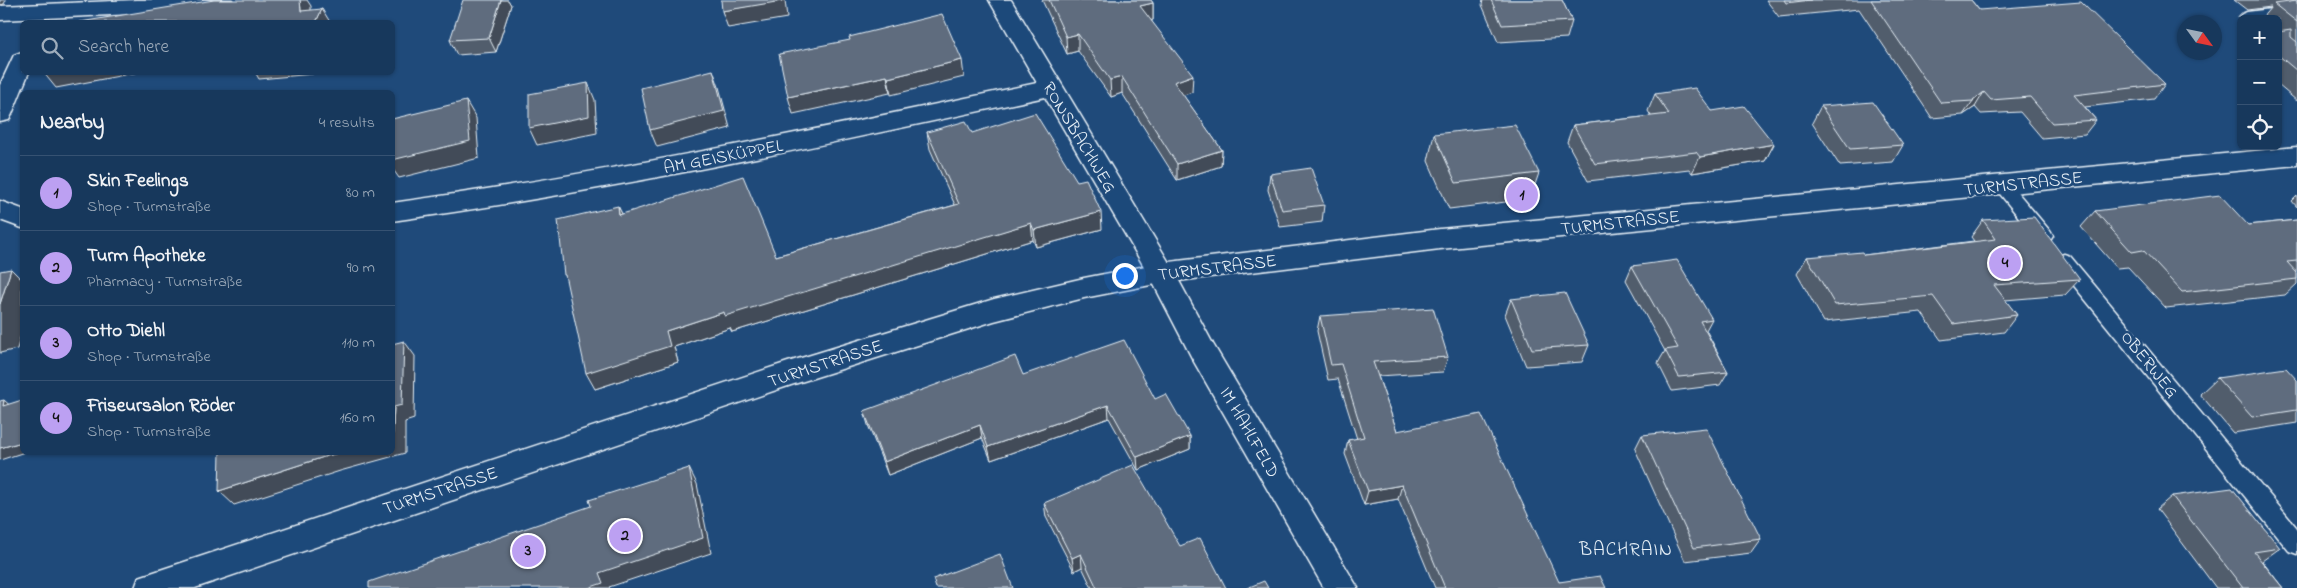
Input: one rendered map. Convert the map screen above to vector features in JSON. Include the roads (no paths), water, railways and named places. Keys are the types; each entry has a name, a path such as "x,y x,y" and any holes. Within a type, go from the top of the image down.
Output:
{"main road":[{"name":"RONSBACHWEG","path":"1000,0 1161,273"},
{"path":"0,13 41,16 246,2"},
{"path":"0,114 20,65"},
{"name":"AM GEISKÜPPEL","path":"395,212 448,205 704,161 1051,88"},
{"name":"TURMSTRASSE","path":"150,588 788,374 984,313 1084,288 1161,273 1440,239 2297,156"},
{"path":"0,210 20,218"},
{"name":"IM HAHLFELD","path":"1161,273 1203,352 1342,588"}],"lane":[{"path":"2263,15 2287,12"},
{"name":"OBERWEG","path":"2002,185 2297,544"}],"place":[{"name":"Skin Feelings","path":"1522,195"},
{"name":"Friseursalon Röder","path":"2005,263"},
{"name":"Turm Apotheke","path":"625,536"},
{"name":"Otto Diehl","path":"528,551"}],"district":[{"name":"BACHRAIN","path":"1626,548"}]}
